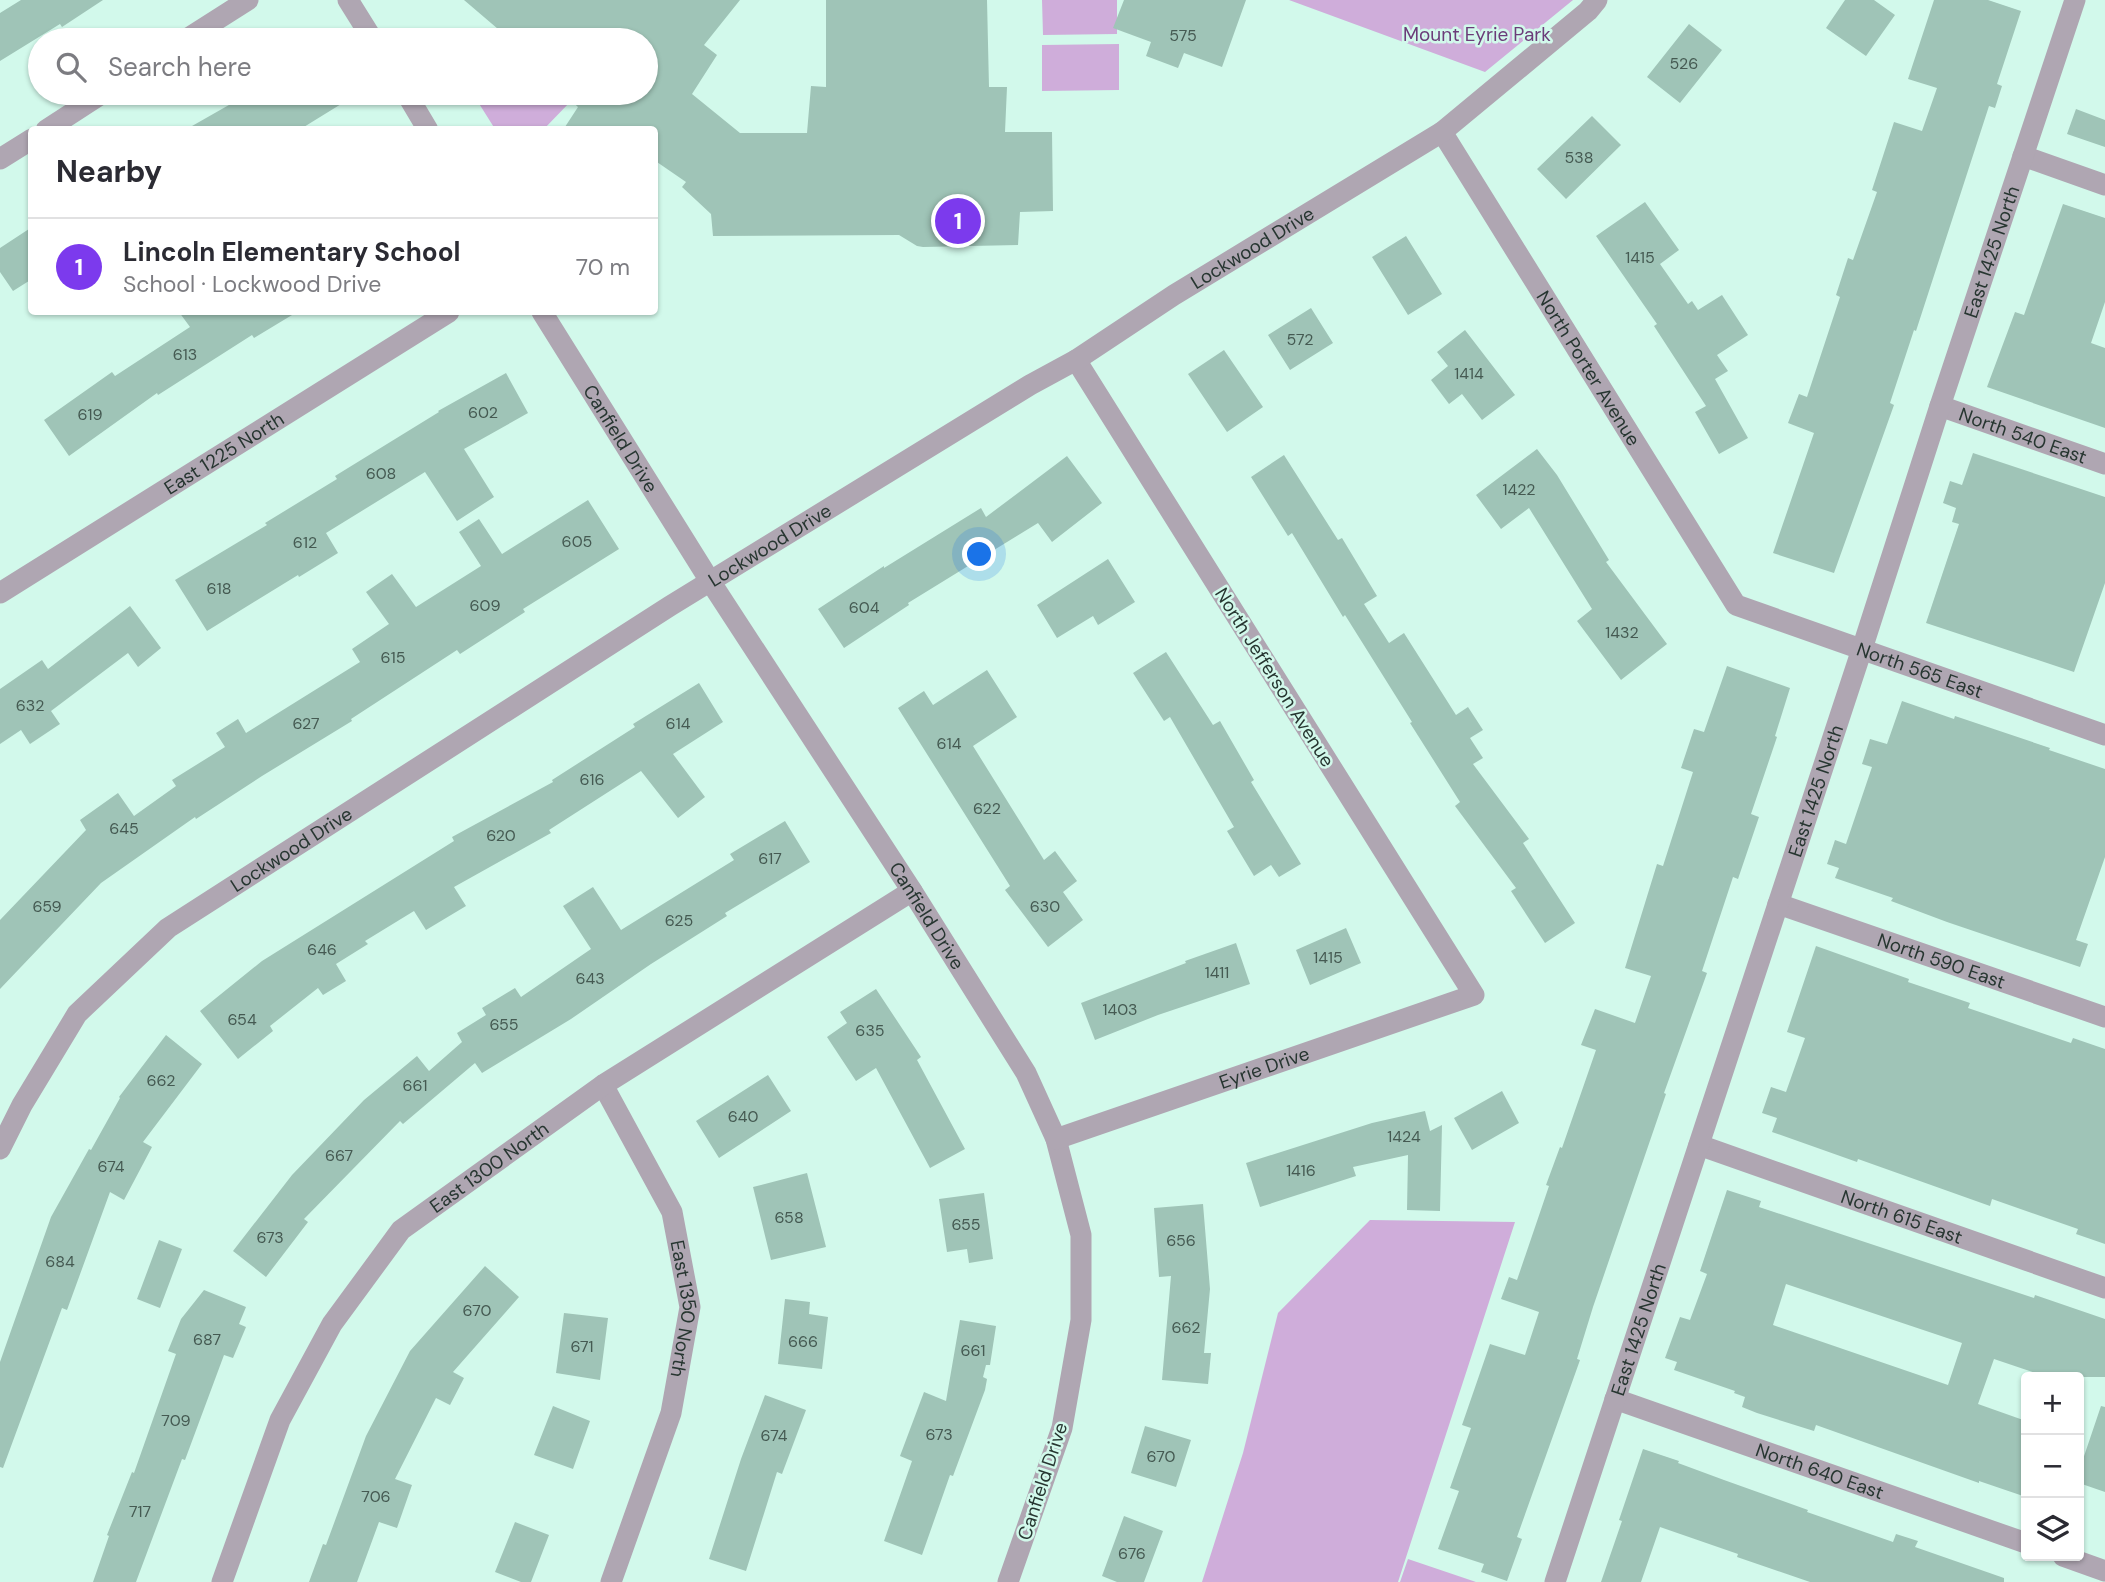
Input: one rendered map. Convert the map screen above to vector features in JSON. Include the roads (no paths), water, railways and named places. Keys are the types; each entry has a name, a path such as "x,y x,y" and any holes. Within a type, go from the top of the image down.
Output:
{"street":[{"path":"204,28 248,0"},
{"path":"348,0 366,28"},
{"name":"Lockwood Drive","path":"0,1149 22,1105 77,1014 168,928 710,581 1030,385 1076,360 1174,295 1442,132 1588,11 1597,0"},
{"name":"East 1425 North","path":"1555,1582 2075,0"},
{"path":"52,126 85,105"},
{"path":"412,105 426,126"},
{"name":"North Porter Avenue","path":"1442,132 1736,605"},
{"path":"0,159 28,142"},
{"path":"2024,156 2105,185"},
{"name":"East 1225 North","path":"0,593 444,315"},
{"name":"Canfield Drive","path":"543,315 1026,1073 1056,1139 1081,1235 1081,1320 1062,1429 1007,1582"},
{"name":"North Jefferson Avenue","path":"1076,360 1474,995"},
{"name":"North 540 East","path":"1940,406 2105,464"},
{"name":"North 565 East","path":"1736,605 2105,735"},
{"name":"East 1300 North","path":"222,1582 280,1420 332,1324 401,1230 603,1085 912,891"},
{"name":"North 590 East","path":"1778,904 2105,1017"},
{"name":"Eyrie Drive","path":"1056,1139 1474,995"},
{"name":"East 1350 North","path":"603,1085 672,1212 690,1307 671,1413 611,1582"},
{"name":"North 615 East","path":"1699,1145 2105,1288"},
{"name":"North 640 East","path":"1615,1399 2021,1541"},
{"path":"2077,1561 2105,1571"}],"place":[{"name":"Lincoln Elementary School","path":"958,221"}],"park label":[{"name":"Mount Eyrie Park","path":"1477,34"}]}
